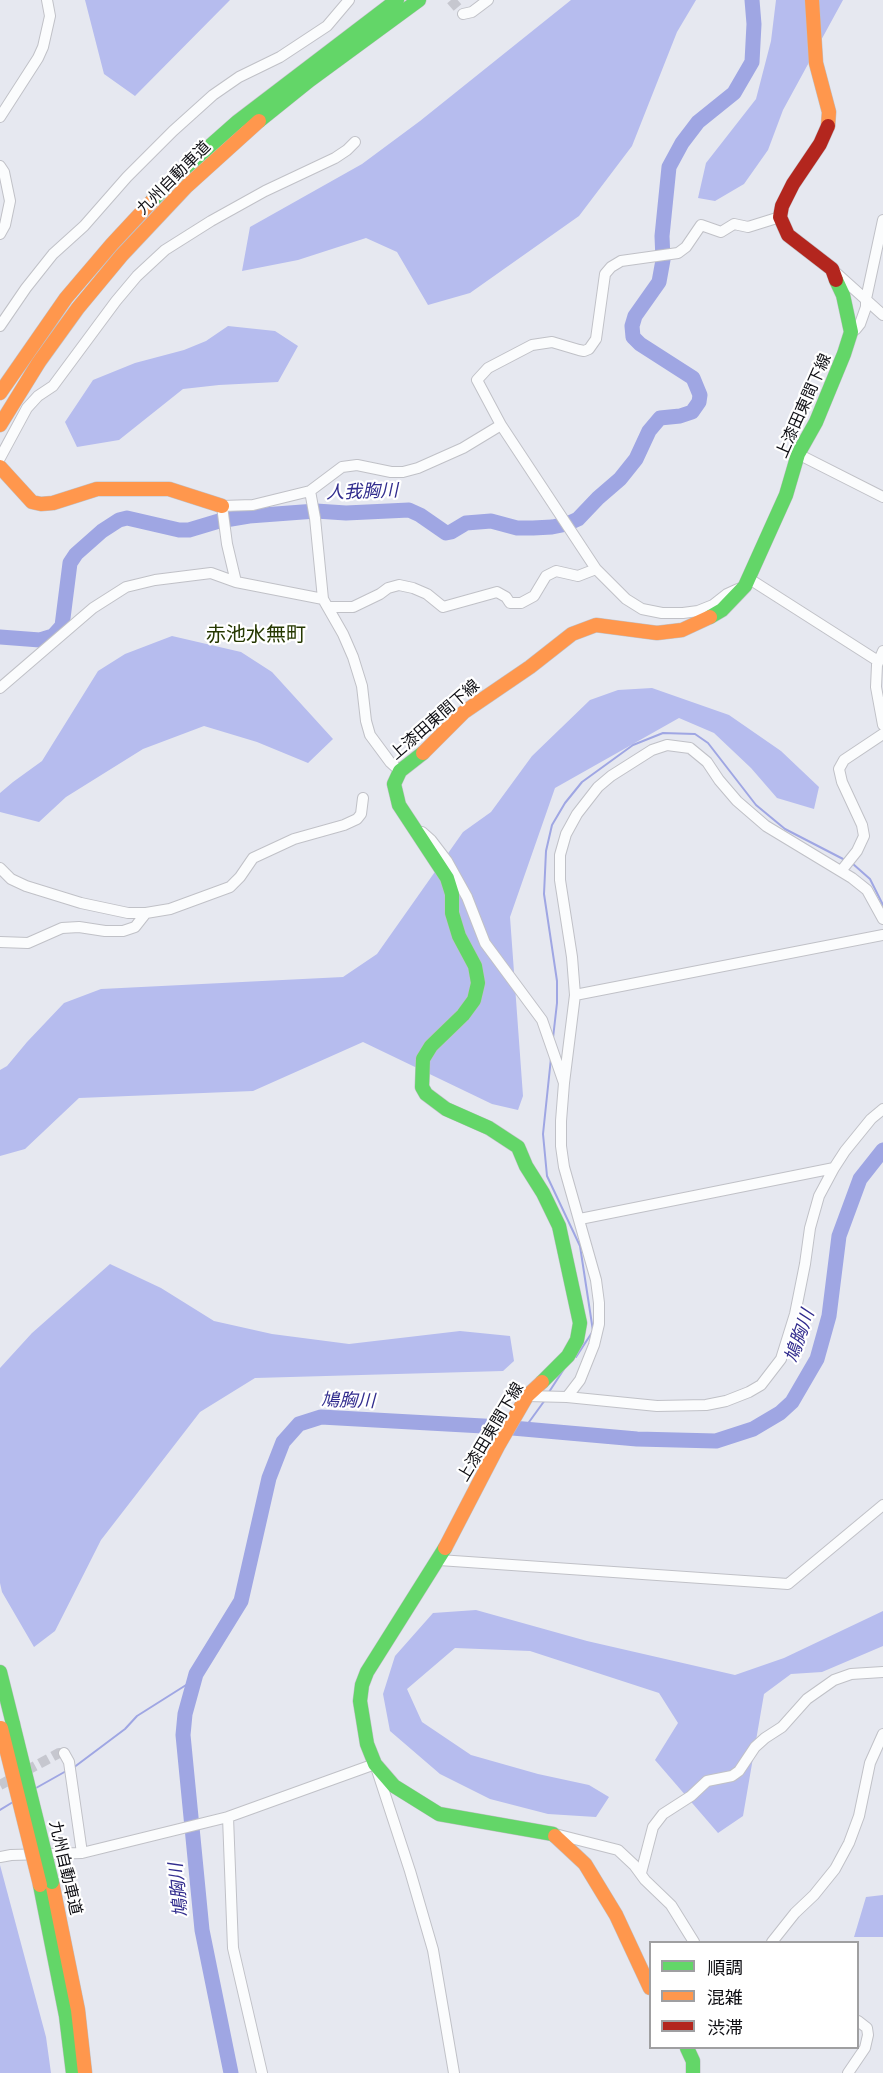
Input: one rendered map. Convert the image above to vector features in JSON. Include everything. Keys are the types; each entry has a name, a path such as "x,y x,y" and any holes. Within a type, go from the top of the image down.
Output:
{"main road":[{"name":"九州自動車道","path":"0,393 66,298 112,244 176,176 255,108 397,0"},
{"name":"九州自動車道","path":"0,425 39,362 78,308 122,255 186,187 245,132 310,80 418,0"},
{"path":"812,0 816,63 829,112 828,126 820,144 793,184 782,206 780,217 788,235 831,268 843,295 851,332"},
{"name":"上漆田東間下線","path":"553,1834 440,1814 394,1786 375,1764 367,1744 362,1721 360,1701 362,1686 382,1647 439,1560 498,1446 527,1396 568,1356 577,1341 580,1323 559,1226 518,1147 489,1128 440,1105 426,1094 422,1087 420,1077 423,1059 431,1046 463,1015 474,1000 478,983 475,966 459,936 452,913 452,894 447,878 399,805 394,784 400,771 425,751 465,712 530,667 572,634 596,625 657,633 682,630 703,622 722,610 746,582 762,551 786,495 798,454 816,422 851,332"},
{"path":"0,467 32,502 41,504 53,503 97,489 170,489 222,506"},
{"name":"九州自動車道","path":"0,1672 5,1725 78,2010 86,2073"},
{"path":"553,1834 585,1864 616,1915 649,1984"},
{"name":"九州自動車道","path":"46,1883 73,2073"},
{"path":"687,2049 693,2061 693,2073"}],"street":[{"path":"0,117 43,47 50,16 47,0"},
{"path":"0,326 53,254 84,226 127,177 181,123 213,94 239,76 279,57 327,26 349,0"},
{"path":"463,14 472,12 488,0"},
{"path":"0,458 27,408 38,396 53,386 116,301 137,276 165,250 264,191 335,158 355,142"},
{"path":"0,166 4,172 10,201 5,225 0,234"},
{"path":"780,217 748,227 734,224 721,232 701,225 678,253 621,261 605,274 596,339 589,349 584,351 552,342 532,345 488,368 477,380 501,425 596,569 626,599 642,609 662,612 698,611 713,605 746,582 881,656 876,687 883,725"},
{"path":"851,332 860,324 866,307 883,220"},
{"path":"831,268 883,315"},
{"path":"236,582 227,544 222,506 253,505 310,492 342,467 357,465 391,472 418,468 463,448 501,425"},
{"path":"798,454 883,497"},
{"path":"310,492 326,603 353,657 362,686 370,735 390,762 400,771"},
{"path":"0,688 93,608 126,587 155,580 212,573 236,582 353,607 388,588 399,585 427,594 443,607 497,592 506,597 510,603 521,603 534,596 546,576 556,571 578,576 596,569"},
{"path":"841,871 857,851 864,836 862,825 842,782 839,769 844,760 883,734"},
{"path":"567,1397 580,1380 594,1345 599,1323 596,1281 564,1167 561,1146 564,1083 575,995 572,957 560,880 560,855 566,834 577,814 598,787 652,750 667,745 690,748 707,762 737,801 766,826 841,871 867,890 883,919"},
{"path":"0,868 11,879 26,886 81,903 128,913 170,909 230,887 253,858 294,839 357,819 361,814 363,798"},
{"path":"410,822 431,840 447,861 467,897 485,943 542,1020 564,1083"},
{"path":"0,942 28,944 62,928 79,927 123,931 140,924 146,913"},
{"path":"575,995 883,935"},
{"path":"527,1396 567,1397 657,1406 706,1405 726,1401 749,1392 761,1384 781,1359 795,1314 806,1264 810,1228 819,1196 834,1168 871,1119 883,1109"},
{"path":"580,1219 834,1168"},
{"path":"439,1560 788,1584 883,1505"},
{"path":"641,1874 653,1827 663,1814 691,1796 707,1781 732,1776 739,1771 755,1747 782,1727 807,1699 834,1680 851,1674 883,1672"},
{"path":"773,1941 795,1913 814,1895 840,1860 859,1816 870,1763 883,1734"},
{"path":"64,1753 69,1762 82,1853"},
{"path":"0,1857 82,1853 228,1817 375,1764 433,1950 454,2073"},
{"path":"228,1817 233,1948 262,2073"},
{"path":"553,1834 618,1850 671,1905 693,1941"},
{"path":"848,2073 865,2048 868,2035 867,2028 859,2022"}],"shaded area":[{"path":"85,0 230,0 135,96 104,74"},
{"path":"571,0 696,0 677,32 632,146 579,216 470,293 428,305 397,252 366,238 298,260 242,271 250,227 362,164 420,121"},
{"path":"776,0 843,0 783,110 768,150 744,184 715,201 698,198 706,163 756,99 771,41"},
{"path":"228,326 275,331 298,346 278,382 183,389 119,440 77,447 65,422 93,380 135,363 184,350 206,341"},
{"path":"172,636 241,652 272,672 333,739 308,763 257,742 204,726 143,749 66,797 39,822 0,812 0,793 42,761 98,671 125,654"},
{"path":"652,688 729,715 781,751 819,787 814,809 777,798 751,768 714,733 679,718 555,788 510,917 523,1096 518,1110 492,1104 363,1042 253,1091 79,1098 25,1149 0,1156 0,1070 7,1066 64,1003 101,989 343,977 377,954 463,832 491,812 532,756 590,700 618,690"},
{"path":"110,1264 161,1288 214,1321 272,1334 349,1344 460,1331 510,1336 514,1361 503,1371 255,1378 200,1412 101,1540 55,1631 34,1647 2,1592 0,1583 0,1368 32,1333"},
{"path":"476,1610 587,1641 735,1675 784,1658 883,1611 883,1646 822,1672 791,1674 764,1694 743,1816 718,1833 655,1760 678,1723 659,1693 530,1651 455,1648 407,1689 422,1722 471,1755 538,1774 589,1785 609,1797 596,1817 548,1814 490,1799 440,1774 390,1731 383,1694 395,1656 433,1613"},
{"path":"0,1865 46,2037 51,2073 0,2073"},
{"path":"883,1895 883,1937 854,1937 866,1897"}],"waterway":[{"name":"人我胸川","path":"0,637 40,640 53,636 62,626 70,563 76,554 102,531 119,520 127,518 179,530 189,530 219,521 249,516 316,511 346,513 409,510 446,533 466,523 491,521 517,528 533,528 552,527 578,519 620,479 636,459 649,431 660,418 692,412 699,402 700,395 693,378 640,344 633,337 632,326 635,316 659,282 663,260 662,236 669,167 682,143 698,122 734,93 752,62 754,24 752,0"},
{"path":"553,1038 557,981 544,894 546,851 552,825 565,803 582,782 633,745 663,733 695,734 708,743 756,805 785,829 845,860"},
{"path":"853,864 870,879 883,905"},
{"path":"551,1058 543,1134 547,1176 580,1246 593,1331 576,1357"},
{"name":"鳩胸川","path":"231,2073 202,1930 183,1735 185,1714 196,1674 241,1601 269,1478 283,1442 299,1424 321,1417 501,1427 637,1439 716,1441 753,1429 780,1413 792,1402 817,1359 829,1316 839,1236 860,1179 883,1150"},
{"path":"549,1392 564,1369"},
{"path":"524,1429 545,1400"},
{"path":"73,1768 125,1729 137,1716 194,1680"},
{"path":"36,1788 68,1770"},
{"path":"0,1810 13,1802"}],"tunnel":[{"path":"451,0 463,14"},
{"path":"0,1785 59,1753 64,1753"}],"traffic: fast":[{"path":"152,201 176,176 237,122 397,0"},
{"path":"259,121 310,80 419,0"},
{"path":"710,617 722,610 745,586 786,495 798,454 816,422 844,354 851,332 843,295 836,280"},
{"path":"423,753 400,771 394,784 399,805 447,878 452,894 452,913 459,936 475,966 478,983 474,1000 463,1015 431,1046 423,1059 422,1087 426,1094 446,1109 489,1128 518,1147 559,1226 580,1323 577,1340 568,1356 542,1382"},
{"path":"445,1548 367,1672 362,1685 360,1701 367,1744 375,1764 394,1786 439,1814 555,1836"},
{"path":"0,1672 13,1724"},
{"path":"13,1724 52,1882"},
{"path":"40,1885 66,2016 73,2073"},
{"path":"687,2049 693,2061 693,2073"}],"traffic: slow":[{"path":"812,0 816,63 829,112 828,126"},
{"path":"0,425 39,362 78,308 122,255 186,187 259,121"},
{"path":"0,393 66,298 152,201"},
{"path":"0,467 32,502 41,504 53,503 97,489 169,489 222,506"},
{"path":"423,753 464,712 530,667 572,634 596,625 657,633 682,630 710,617"},
{"path":"445,1548 527,1396 542,1382"},
{"path":"1,1728 40,1885"},
{"path":"555,1836 585,1864 616,1915 649,1986"},
{"path":"52,1882 78,2010 85,2073"}],"traffic: jam":[{"path":"828,126 820,144 793,184 782,206 780,217 788,235 832,269 836,280"}],"district":[{"name":"赤池水無町","path":"256,635"}]}
